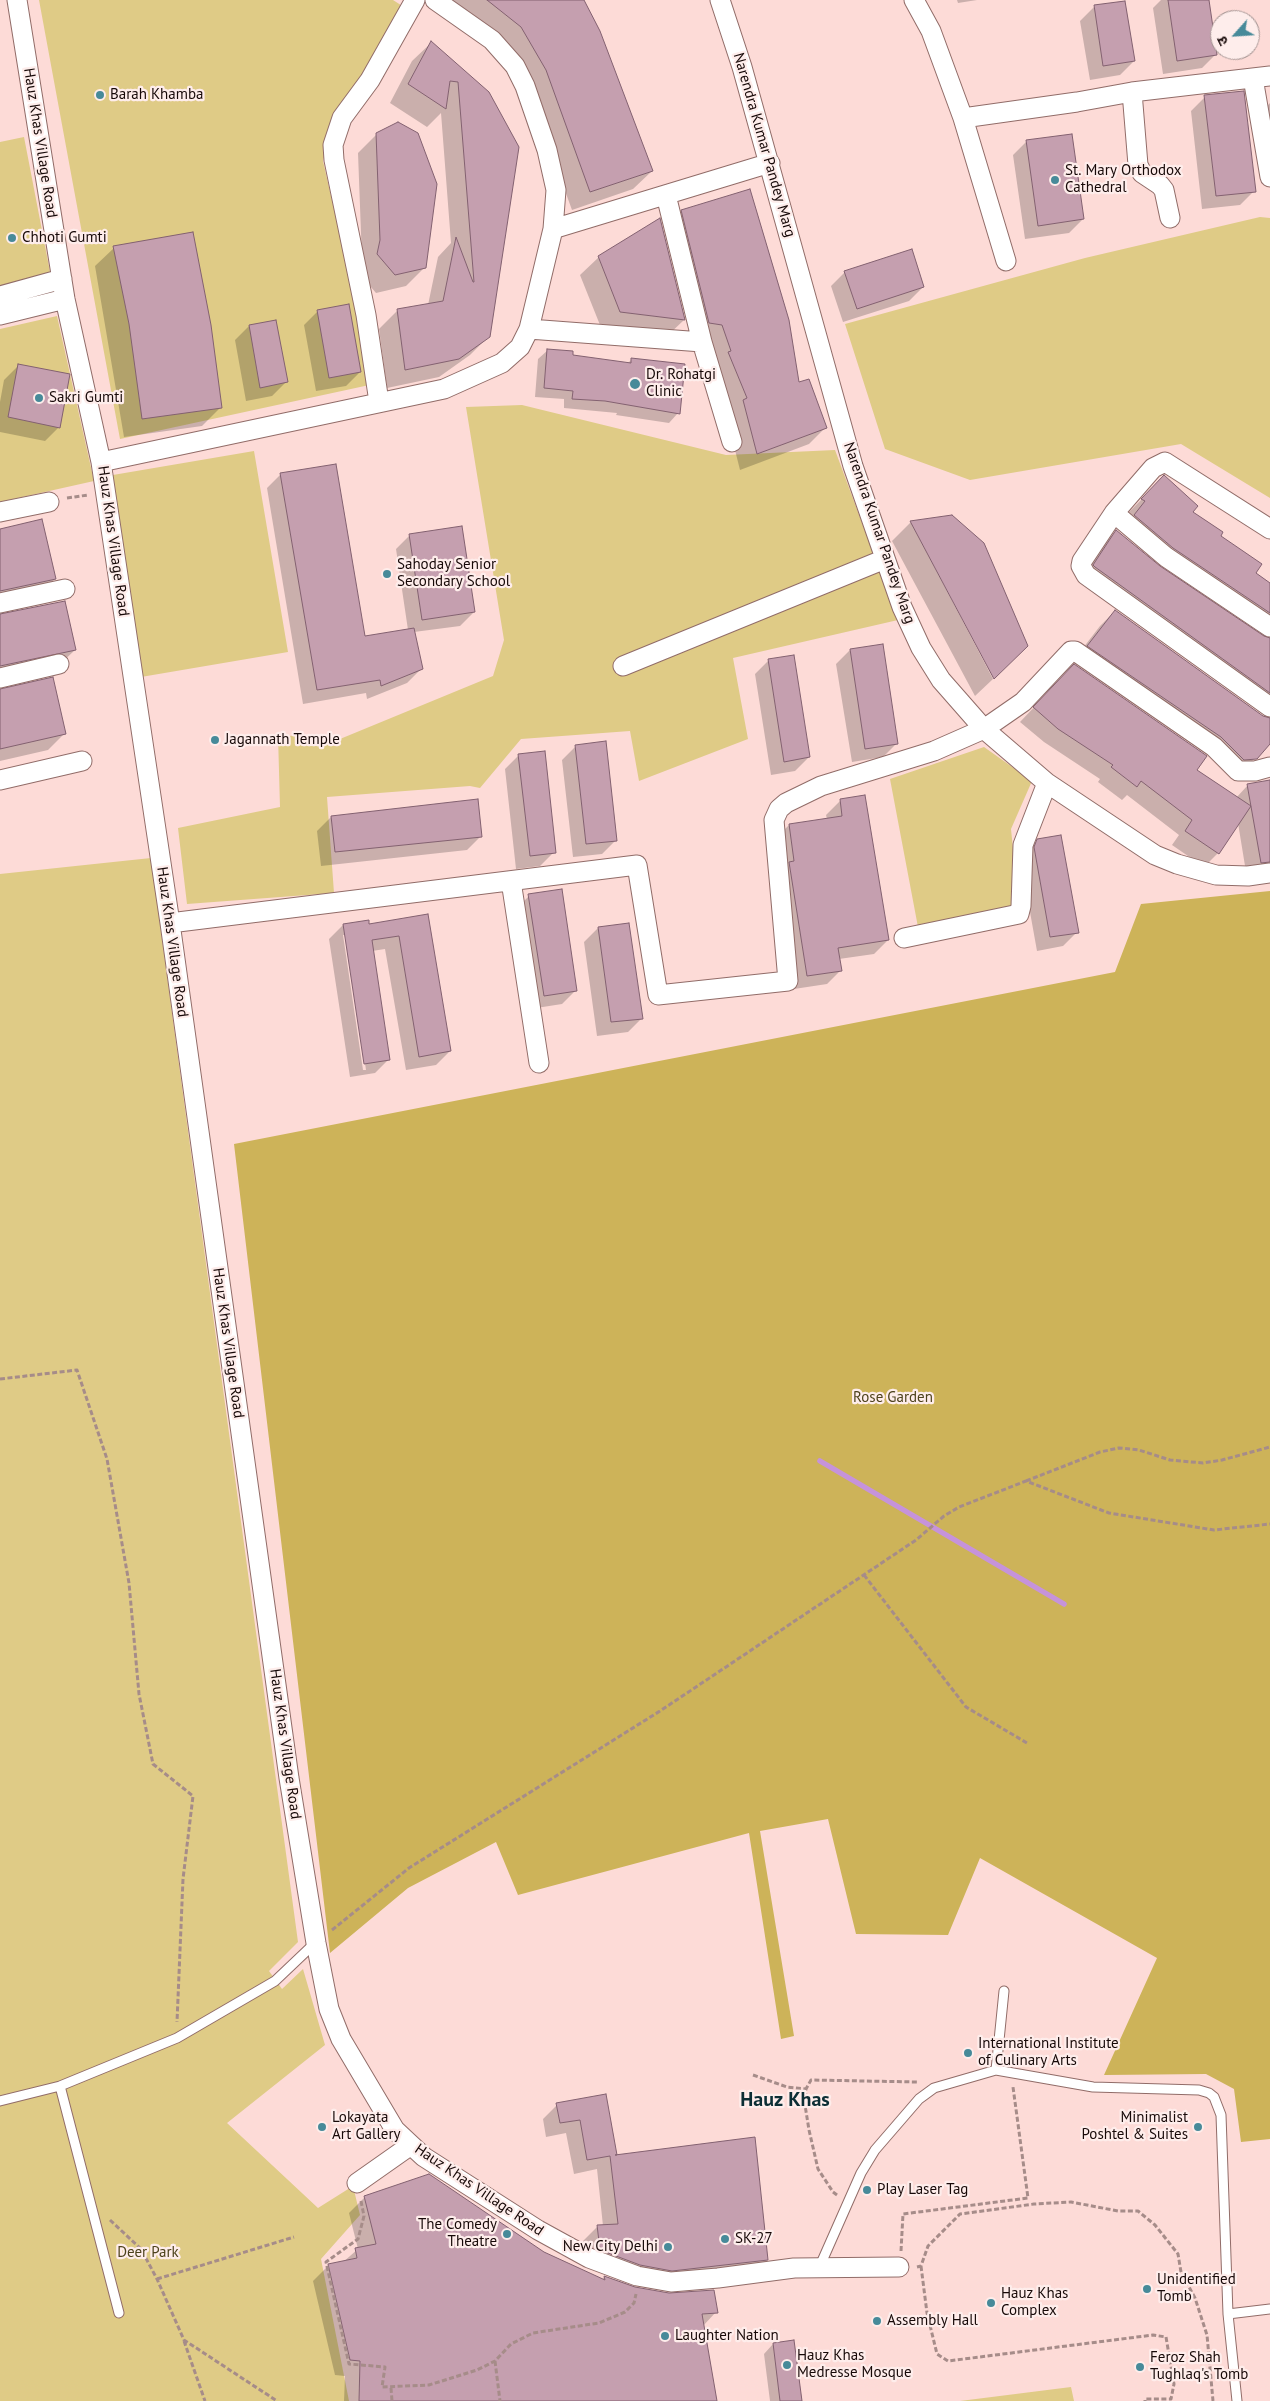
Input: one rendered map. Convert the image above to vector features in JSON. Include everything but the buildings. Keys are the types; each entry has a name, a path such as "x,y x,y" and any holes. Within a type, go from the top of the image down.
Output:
{"street":[{"name":"Hauz Khas Village Road","path":"17,0 62,279 101,462 170,922 289,1778 316,1943 329,2008 341,2039 395,2130 424,2157 538,2230 589,2258 638,2276 671,2282 794,2268 901,2267"},
{"path":"380,402 366,315 334,160 334,145 342,118 370,80 415,0"},
{"path":"101,462 444,389 481,374 508,358 520,346 529,329 553,228 556,190 539,126 525,86 515,66 492,40 435,0"},
{"name":"Narendra Kumar Pandey Marg","path":"720,0 770,163 853,466 902,607 921,648 941,680 984,729 1047,783 1155,855 1177,864 1216,875 1248,876 1270,874"},
{"path":"914,0 931,31 963,118 1006,261"},
{"path":"963,118 1077,102 1132,92 1262,77 1270,177"},
{"path":"1132,92 1138,165 1142,173 1160,185 1164,190 1170,218"},
{"path":"553,228 770,163"},
{"path":"666,195 702,342 732,442"},
{"path":"0,296 62,279"},
{"path":"0,314 66,299"},
{"path":"529,329 702,342"},
{"path":"1270,529 1168,462 1159,463 1114,513 1082,561 1081,566 1086,575 1270,706"},
{"path":"0,512 49,502"},
{"path":"1114,513 1166,557 1270,627"},
{"path":"623,666 885,559"},
{"path":"0,603 66,589"},
{"path":"170,922 637,865 658,994 788,980 774,820 780,809 786,803 821,786 934,751 984,729 1023,702 1064,656 1073,650 1214,747 1238,771 1246,772 1270,768"},
{"path":"0,678 59,664"},
{"path":"0,780 82,761"},
{"path":"904,938 1014,917 1019,914 1022,906 1023,845 1047,783"},
{"path":"511,881 539,1063"},
{"path":"359,2191 411,2145"}],"lane":[{"path":"0,2101 60,2086 177,2038 275,1981 316,1943"},
{"path":"996,2070 1004,1991"},
{"path":"819,2268 861,2173 875,2150 919,2099 934,2088 996,2070 1093,2087 1199,2090 1214,2097 1221,2114 1228,2314 1237,2401"},
{"path":"60,2086 88,2200 119,2313"},
{"path":"1228,2314 1270,2309"}],"path":[{"path":"49,502 105,491"},
{"path":"0,1379 77,1370 107,1459 129,1583 139,1694 153,1764 193,1796 183,1879 177,2038"},
{"path":"316,1943 409,1868 660,1711 916,1540 944,1516 959,1507 1100,1452 1119,1448 1139,1450 1170,1460 1203,1463 1270,1447"},
{"path":"1026,1481 1109,1513 1214,1530 1270,1524"},
{"path":"864,1575 966,1707 1027,1743"},
{"path":"921,2266 901,2267 903,2214 1028,2198 1011,2073"},
{"path":"753,2075 787,2087 806,2089"},
{"path":"848,2202 832,2192 818,2169 805,2105 806,2089 811,2080 928,2082 934,2088"},
{"path":"359,2191 364,2216 358,2239 326,2262 349,2364 385,2367 382,2387 429,2385 477,2370 495,2361 511,2344 533,2333 599,2323 625,2312 634,2303 638,2276"},
{"path":"88,2200 141,2249 158,2279 184,2340 205,2401"},
{"path":"1145,2401 1145,2399 1171,2399 1174,2384 1166,2337 1153,2335 948,2361 937,2354 927,2313 921,2266 928,2246 960,2214 1034,2204 1071,2202 1118,2211 1138,2211 1155,2225 1178,2254 1181,2272 1195,2298 1206,2335 1213,2401"},
{"path":"158,2279 294,2237"},
{"path":"184,2340 277,2401"},
{"path":"495,2361 500,2401"},
{"path":"391,2388 392,2401"}],"green space":[{"path":"39,0 393,0 407,9 333,120 323,161 374,384 120,439"},
{"path":"24,137 51,277 0,287 0,142"},
{"path":"1260,217 1270,218 1270,498 1181,444 970,480 885,449 845,324 1085,258"},
{"path":"57,316 94,481 0,502 0,329"},
{"path":"522,405 726,455 835,450 898,620 733,658 748,739 639,781 630,731 521,739 480,788 470,786 327,797 334,893 187,904 178,828 280,807 278,735 340,739 493,676 504,640 466,407"},
{"path":"254,451 288,652 141,677 107,476"},
{"path":"984,747 1032,781 1011,829 1020,919 921,943 890,779"},
{"name":"Deer Park","path":"151,858 298,1942 269,1971 282,1989 303,1969 325,2045 227,2123 318,2208 353,2186 360,2215 321,2259 349,2401 0,2401 0,874"},
{"name":"Rose Garden","path":"1270,891 1270,2139 1241,2142 1234,2089 1206,2074 1104,2075 1157,1958 980,1858 948,1935 856,1934 828,1819 760,1831 794,2036 781,2039 749,1833 518,1895 496,1842 408,1888 330,1953 234,1144 1115,972 1141,904"},
{"path":"1071,2387 1074,2401 960,2401"}],"waterway":[{"path":"820,1461 1064,1604"}],"place":[{"name":"Barah Khamba","path":"100,95"},
{"name":"St. Mary Orthodox Cathedral","path":"1055,180"},
{"name":"Chhoti Gumti","path":"12,238"},
{"name":"Dr. Rohatgi Clinic","path":"635,384"},
{"name":"Sakri Gumti","path":"39,398"},
{"name":"Sahoday Senior Secondary School","path":"387,574"},
{"name":"Jagannath Temple","path":"215,740"},
{"name":"International Institute of Culinary Arts","path":"968,2053"},
{"name":"Lokayata Art Gallery","path":"322,2127"},
{"name":"Minimalist Poshtel & Suites","path":"1198,2127"},
{"name":"Play Laser Tag","path":"867,2190"},
{"name":"The Comedy Theatre","path":"507,2234"},
{"name":"SK-27","path":"725,2239"},
{"name":"New City Delhi","path":"668,2247"},
{"name":"Unidentified Tomb","path":"1147,2289"},
{"name":"Hauz Khas Complex","path":"991,2303"},
{"name":"Assembly Hall","path":"877,2321"},
{"name":"Laughter Nation","path":"665,2336"},
{"name":"Hauz Khas Medresse Mosque","path":"787,2365"},
{"name":"Feroz Shah Tughlaq's Tomb","path":"1140,2367"}],"district":[{"name":"Hauz Khas","path":"785,2100"}]}
